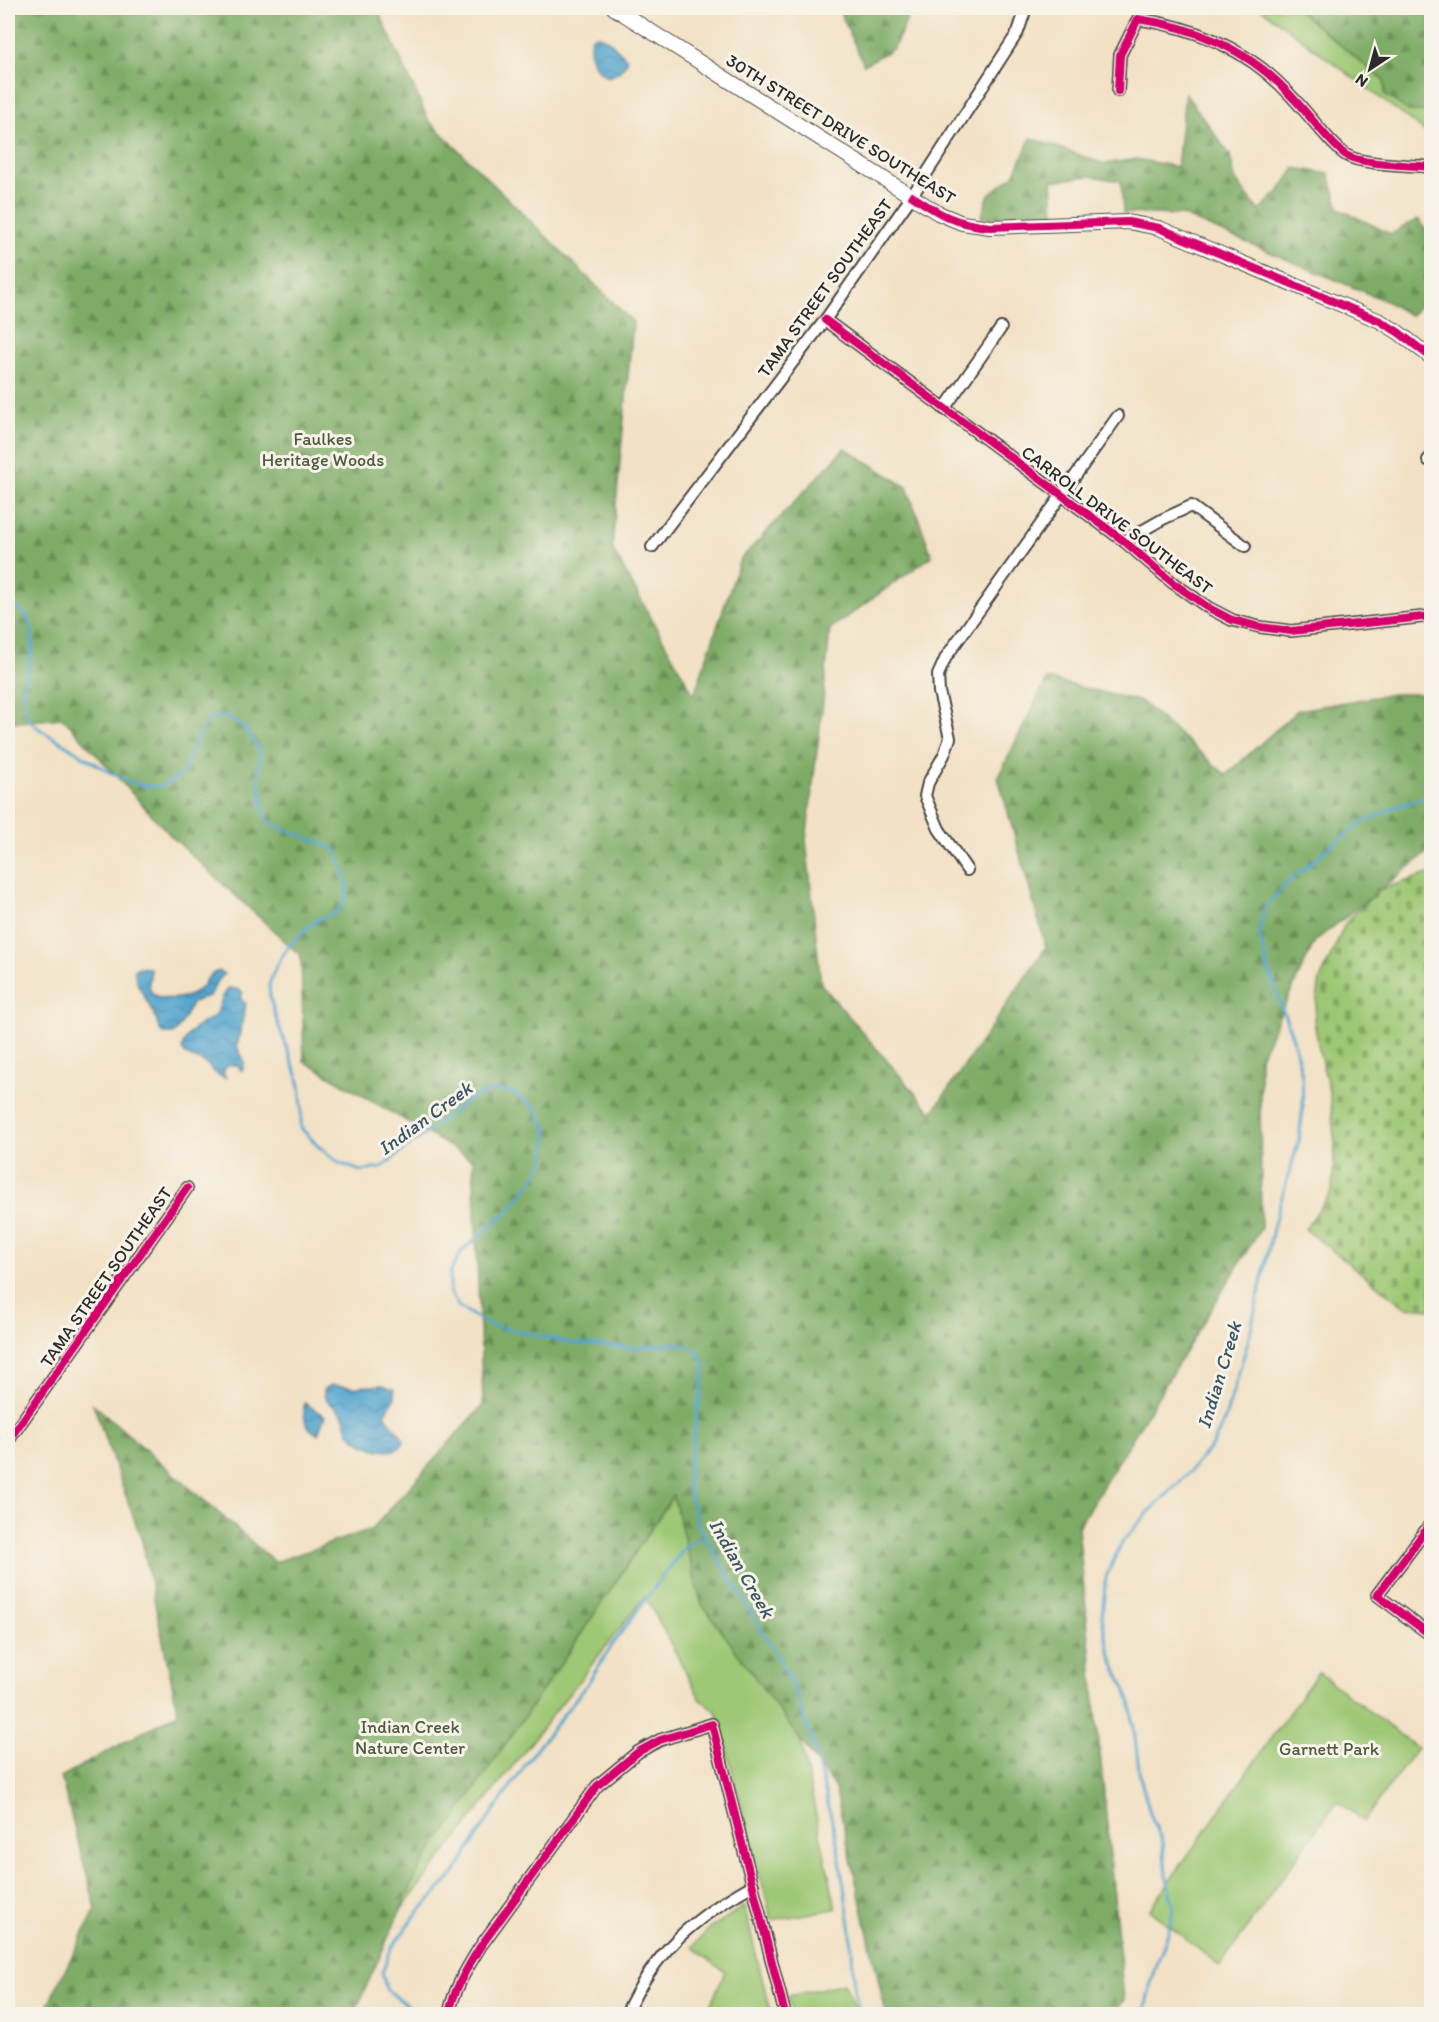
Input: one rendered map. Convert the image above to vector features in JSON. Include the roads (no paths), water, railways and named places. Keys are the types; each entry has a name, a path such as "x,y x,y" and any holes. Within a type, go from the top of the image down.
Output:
{"main road":[{"name":"30TH STREET DRIVE SOUTHEAST","path":"614,8 938,213 972,225 1128,222 1159,228 1371,317 1398,332 1431,358"}],"street":[{"name":"TAMA STREET SOUTHEAST","path":"652,547 825,320 912,196 1018,32 1026,8"},
{"path":"1118,91 1120,55 1138,19 1163,23 1232,48 1258,64 1281,83 1347,156 1363,160 1431,167"},
{"name":"CARROLL DRIVE SOUTHEAST","path":"825,320 1124,541 1173,583 1209,608 1232,620 1291,631 1431,615"},
{"path":"944,409 1001,328"},
{"path":"967,870 939,830 925,796 928,783 944,755 950,738 939,692 938,675 946,657 1118,416"},
{"path":"1124,541 1191,506 1245,546"},
{"name":"TAMA STREET SOUTHEAST","path":"8,1441 187,1188"},
{"path":"1431,1522 1377,1595 1431,1636"},
{"path":"449,2014 463,1974 480,1947 597,1786 638,1752 660,1740 712,1724 785,2014"},
{"path":"626,2014 650,1972 681,1935 698,1919 722,1902 753,1885"}],"water":[{"path":"596,35 608,40 626,58 627,62 618,73 608,77 598,70 592,61 590,44 591,38"},
{"path":"138,967 150,968 149,987 157,996 163,998 185,997 196,992 215,972 220,971 224,974 216,983 211,995 192,1004 177,1030 173,1034 165,1034 160,1030 138,985 134,970"},
{"path":"229,988 240,990 243,993 240,998 246,1004 237,1046 244,1064 242,1071 237,1065 228,1065 223,1072 226,1078 217,1074 203,1062 187,1055 182,1048 193,1030 216,1014"},
{"path":"331,1385 355,1387 383,1385 394,1389 395,1398 385,1414 404,1441 400,1447 386,1451 368,1446 353,1437 342,1414 325,1398 324,1389"},
{"path":"304,1403 325,1416 318,1434 307,1425"}],"waterway":[{"name":"Indian Creek","path":"8,602 26,616 31,628 32,652 23,698 25,710 36,727 114,775 155,787 166,784 183,772 197,738 210,718 227,717 246,729 260,751 259,780 262,804 268,822 335,849 345,873 346,898 336,912 316,921 288,948 273,973 269,991 275,1016 299,1082 301,1128 318,1146 339,1163 361,1171 381,1168 468,1100 493,1090 511,1092 535,1107 548,1132 544,1161 531,1183 510,1209 461,1252 450,1273 450,1292 459,1307 489,1325 571,1343 634,1348 679,1343 697,1350 705,1365 689,1464 688,1488 698,1525 792,1683 813,1743 837,1842 851,1931 854,1989 860,2014"},
{"name":"Indian Creek","path":"1144,2014 1154,1969 1171,1923 1173,1905 1166,1875 1163,1843 1151,1816 1140,1777 1130,1700 1113,1662 1105,1634 1102,1616 1106,1577 1122,1542 1187,1475 1213,1444 1225,1419 1249,1338 1274,1224 1299,1140 1303,1106 1302,1075 1293,1039 1266,963 1259,931 1265,908 1288,882 1359,825 1395,807 1432,795"},
{"path":"418,2014 386,1989 382,1972 391,1949 414,1917 455,1873 534,1752 588,1683 612,1645 685,1547 704,1536"}],"park label":[{"name":"Faulkes Heritage Woods","path":"323,449"},
{"name":"Indian Creek Nature Center","path":"410,1737"},
{"name":"Garnett Park","path":"1329,1749"}]}
